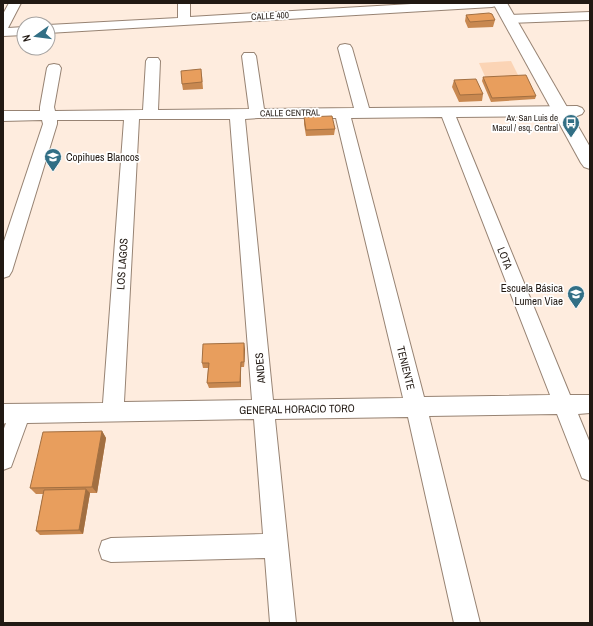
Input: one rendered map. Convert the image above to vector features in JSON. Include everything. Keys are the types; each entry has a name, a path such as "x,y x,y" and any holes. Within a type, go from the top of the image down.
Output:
{"street":[{"path":"3,26 15,3"},
{"path":"184,3 184,21"},
{"name":"CALLE 400","path":"56,29 492,3"},
{"path":"500,3 514,13 569,111 590,163"},
{"path":"514,13 590,16"},
{"path":"3,32 16,31"},
{"path":"345,48 363,113"},
{"path":"249,56 257,114"},
{"path":"150,115 153,61"},
{"path":"3,271 50,124 46,108 54,68"},
{"path":"569,111 590,133"},
{"name":"CALLE CENTRAL","path":"3,116 569,111"},
{"name":"LOTA","path":"447,112 590,470"},
{"name":"TENIENTE","path":"342,113 416,407 467,623"},
{"name":"ANDES","path":"237,114 283,623"},
{"name":"LOS LAGOS","path":"113,412 132,115"},
{"name":"GENERAL HORACIO TORO","path":"12,414 590,404"},
{"path":"3,460 12,414"},
{"path":"112,550 276,546"}],"shaded area":[{"path":"511,61 530,99 496,101 479,63"}],"building":[{"path":"492,14 495,20 470,22 466,15"},
{"path":"201,69 202,82 182,84 181,71"},
{"path":"526,75 536,96 492,98 483,77"},
{"path":"476,79 483,94 460,95 454,80"},
{"path":"332,116 335,129 306,130 304,117"},
{"path":"244,343 244,362 241,362 240,382 207,383 209,363 202,363 203,344"},
{"path":"102,431 92,487 30,488 43,432"},
{"path":"86,489 79,530 36,531 44,490"}],"place":[{"name":"Av. San Luis de Macul / esq. Central","path":"571,138"},
{"name":"Copihues Blancos","path":"53,172"},
{"name":"Escuela Básica Lumen Viae","path":"576,309"}]}
